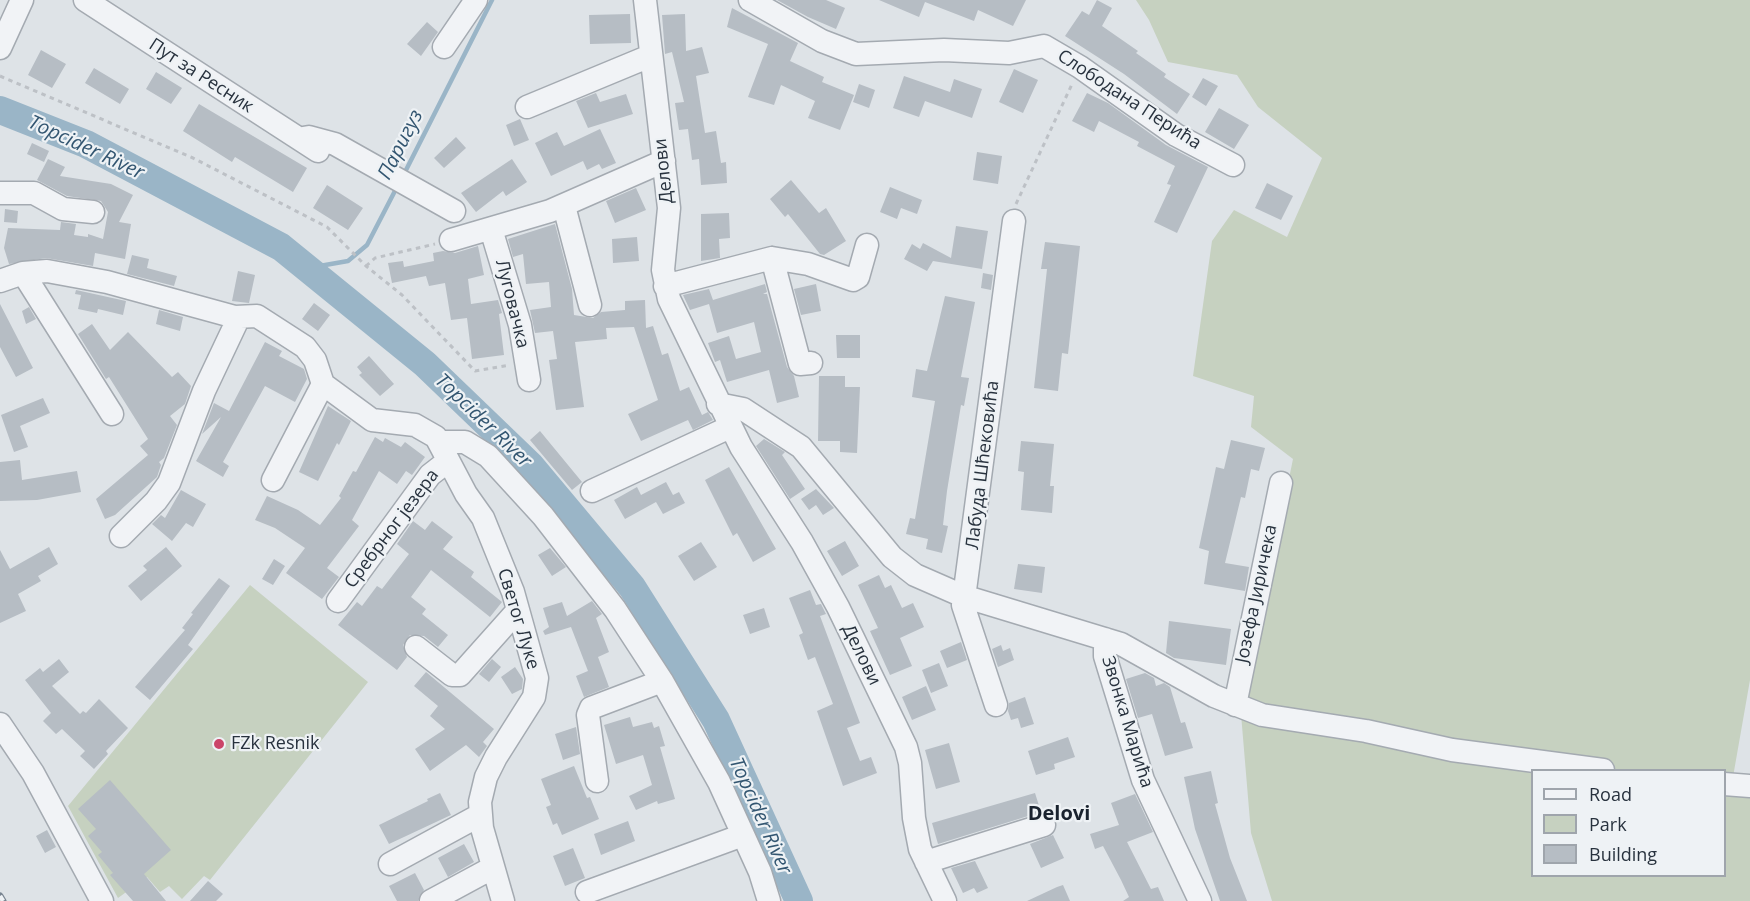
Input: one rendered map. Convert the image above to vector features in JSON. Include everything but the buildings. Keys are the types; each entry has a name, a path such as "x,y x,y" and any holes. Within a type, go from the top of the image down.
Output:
{"street":[{"path":"0,48 22,0"},
{"name":"Пут за Ресник","path":"85,0 318,151"},
{"path":"444,46 476,0"},
{"name":"Делови","path":"645,0 669,208 663,270 665,285 678,323 718,404 758,477 802,542 838,607 906,747 920,849 945,901"},
{"name":"Слободана Перића","path":"750,0 822,42 856,54 944,50 1009,53 1027,51 1041,45 1080,67 1176,135 1233,165"},
{"path":"527,107 650,56"},
{"path":"298,138 309,137 335,144 454,211"},
{"path":"451,240 564,206 664,161"},
{"path":"0,193 34,193 63,209 93,212"},
{"path":"564,206 590,304"},
{"name":"Лабуда Шћековића","path":"996,705 964,615 963,597 968,576 1014,221"},
{"name":"Луговачка","path":"491,229 512,295 527,371"},
{"path":"665,285 772,258 816,266 853,280 858,276 867,245"},
{"path":"772,258 800,364 811,363"},
{"path":"0,281 23,273 47,271 78,275 239,317 257,316 305,347 315,360 323,384 372,420 415,425 431,432 444,452 459,441 473,446 488,456 523,493 609,600 662,681 719,782 760,872 769,901"},
{"path":"23,273 112,414"},
{"path":"121,536 156,501 169,483 204,391 239,317"},
{"path":"273,480 323,384"},
{"path":"718,404 743,409 801,447 892,557 915,574 963,597 1106,639 1137,652 1234,705 1262,715 1366,731 1452,750 1588,769"},
{"path":"592,491 730,427"},
{"name":"Сребрног језера","path":"338,601 430,475 444,452"},
{"name":"Светог Луке","path":"444,452 483,518 518,610 537,687 534,697 486,777 480,814 492,868 503,901"},
{"name":"Јозефа Јиричека","path":"1234,705 1281,483"},
{"path":"416,647 452,675 460,675 518,610"},
{"name":"Звонка Марића","path":"1106,639 1106,656 1143,780 1200,901"},
{"path":"597,781 588,715 591,708 662,681"},
{"path":"0,724 36,780 102,901"},
{"path":"1726,783 1750,786"},
{"path":"390,864 480,814"},
{"path":"926,862 1044,825"},
{"path":"587,892 743,836"},
{"path":"431,901 492,868"}],"path":[{"path":"1014,221 1021,190 1080,67"},
{"path":"0,76 193,158 327,227 366,266 402,295 475,371 527,371"},
{"path":"366,266 375,258 451,240"}],"green space":[{"path":"1136,0 1750,0 1750,680 1730,794 1750,795 1750,901 1272,901 1251,833 1241,714 1293,459 1251,427 1254,396 1193,376 1212,241 1234,210 1287,237 1322,158 1258,107 1237,75 1168,62 1149,20"},
{"name":"FZk Resnik","path":"250,585 368,682 210,880 204,876 182,899 169,886 160,892 147,877 118,898 68,806"}],"waterway":[{"name":"Паригуз","path":"404,174 492,0"},
{"name":"Topcider River","path":"0,110 86,144 281,247 425,364 530,465 632,587 716,720 799,901"},
{"name":"Паригуз","path":"308,268 348,261 367,245 397,187"}],"railway":[{"path":"0,896 3,901"}],"place":[{"name":"FZk Resnik","path":"219,744"}],"district":[{"name":"Delovi","path":"1059,814"}]}
